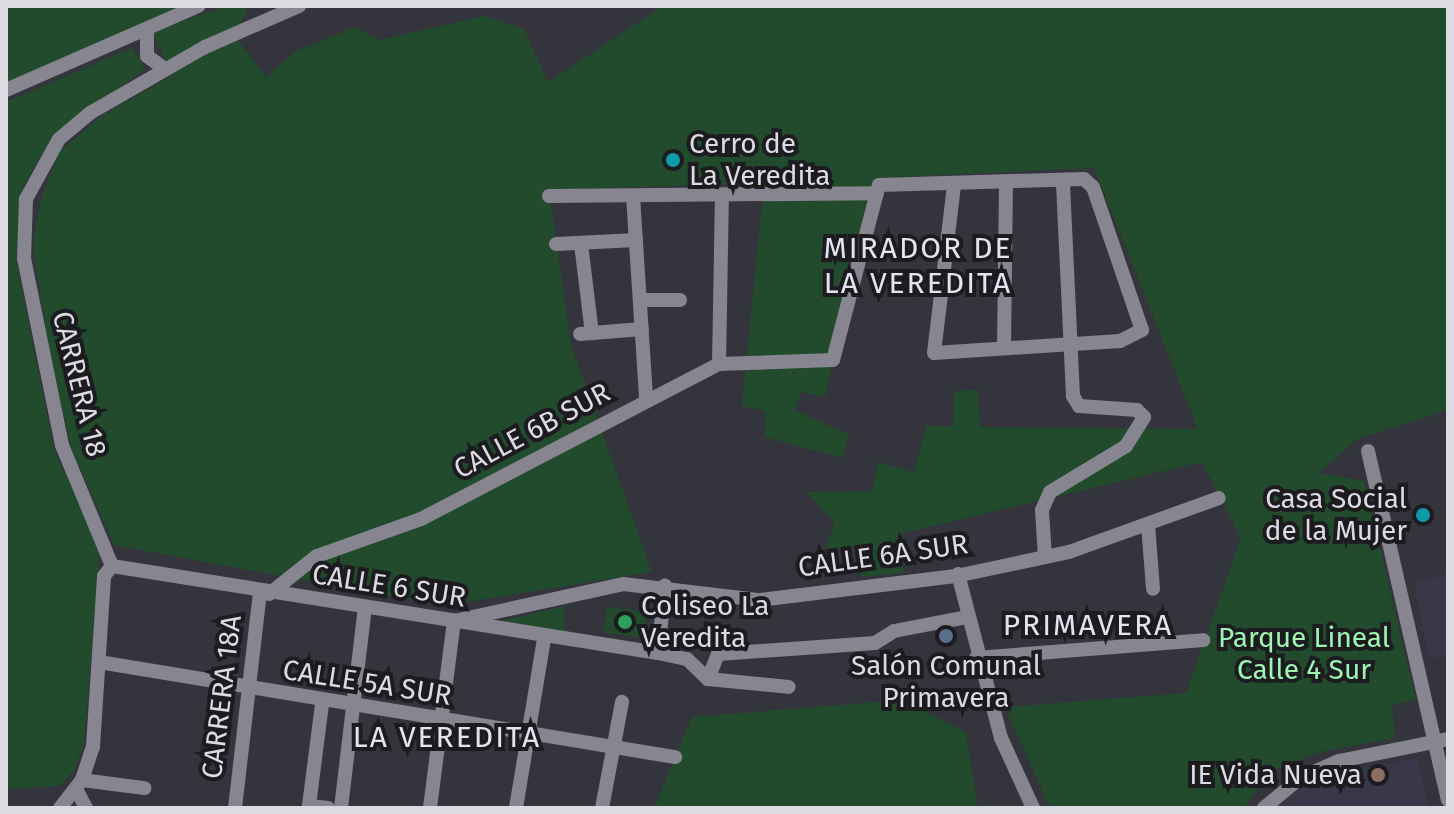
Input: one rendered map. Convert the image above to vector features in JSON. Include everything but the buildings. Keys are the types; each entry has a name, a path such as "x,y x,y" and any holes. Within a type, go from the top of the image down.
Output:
{"street":[{"path":"6,90 198,6"},
{"name":"CARRERA 18","path":"112,566 62,445 22,226 38,169 59,139 165,69 299,6"},
{"path":"147,30 147,56 165,69"},
{"path":"1045,557 1042,510 1050,492 1143,429 1137,410 1079,406 1063,180"},
{"path":"549,196 722,197 1063,180 1093,187 1142,330 1120,341 1074,340 934,353 954,186"},
{"path":"1004,347 1006,183"},
{"name":"CALLE 6B SUR","path":"264,593 317,556 421,519 646,398 719,364 833,360 878,189"},
{"path":"633,196 646,398"},
{"path":"719,364 722,197"},
{"path":"556,244 636,240"},
{"path":"581,244 586,334 642,329"},
{"path":"641,300 680,300"},
{"path":"1368,451 1442,740 1448,800"},
{"name":"CALLE 6A SUR","path":"454,621 623,584 665,585 760,600 958,574 1045,557 1148,525 1219,498"},
{"path":"1148,525 1153,589"},
{"path":"60,808 79,785 96,729 104,576 112,566"},
{"name":"CALLE 6 SUR","path":"112,566 544,638 658,653 687,659 708,679"},
{"path":"958,574 976,658 1033,808"},
{"path":"658,653 665,585"},
{"name":"CARRERA 18A","path":"235,808 264,593"},
{"path":"341,808 365,608"},
{"path":"789,687 708,679 718,654 875,643 894,631 967,617"},
{"path":"430,808 454,621"},
{"path":"516,808 544,638"},
{"path":"976,658 1203,640"},
{"name":"CALLE 5A SUR","path":"99,662 322,704 675,757"},
{"path":"602,808 622,702"},
{"path":"322,704 309,806 328,808"},
{"path":"1264,808 1300,778 1339,761 1442,740"},
{"path":"79,785 144,788"},
{"path":"79,785 86,808"}],"shaded area":[{"path":"1448,574 1448,655 1429,659 1414,583"},
{"name":"IE Vida Nueva","path":"1417,757 1429,808 1276,808 1306,783"}],"green space":[{"path":"6,6 191,6 6,83"},
{"name":"Parque Lineal Calle 4 Sur","path":"227,6 249,6 235,36 266,77 296,51 355,27 380,40 484,16 524,29 548,82 663,6 1448,6 1448,410 1357,439 1319,473 1364,481 1416,700 1392,705 1395,738 1320,752 1270,772 1244,808 1050,808 1005,707 1186,693 1241,538 1202,462 899,534 904,573 861,577 858,546 826,549 834,522 807,492 872,491 878,462 914,472 926,426 953,426 954,391 978,390 980,427 1198,429 1094,168 875,178 825,397 801,392 795,410 849,435 842,458 765,437 765,411 742,406 764,183 549,190 571,345 652,572 442,606 114,545 71,448 50,355 33,247 40,203 59,152 104,114 173,75 152,32"},
{"path":"132,48 145,69 53,135 22,189 16,260 54,450 100,547 84,744 74,770 59,786 6,789 6,102"},
{"path":"564,606 565,633 502,621"},
{"name":"Coliseo La Veredita","path":"607,607 648,612 645,638 604,633"},
{"path":"902,700 966,732 978,808 654,808 692,717"}],"place":[{"name":"Cerro de La Veredita","path":"673,160"},
{"name":"Casa Social de la Mujer","path":"1423,515"},
{"name":"Coliseo La Veredita","path":"625,622"},
{"name":"Salón Comunal Primavera","path":"946,636"},
{"name":"IE Vida Nueva","path":"1378,775"}],"district":[{"name":"MIRADOR DE LA VEREDITA","path":"918,265"},
{"name":"PRIMAVERA","path":"1088,625"},
{"name":"LA VEREDITA","path":"447,737"}]}
